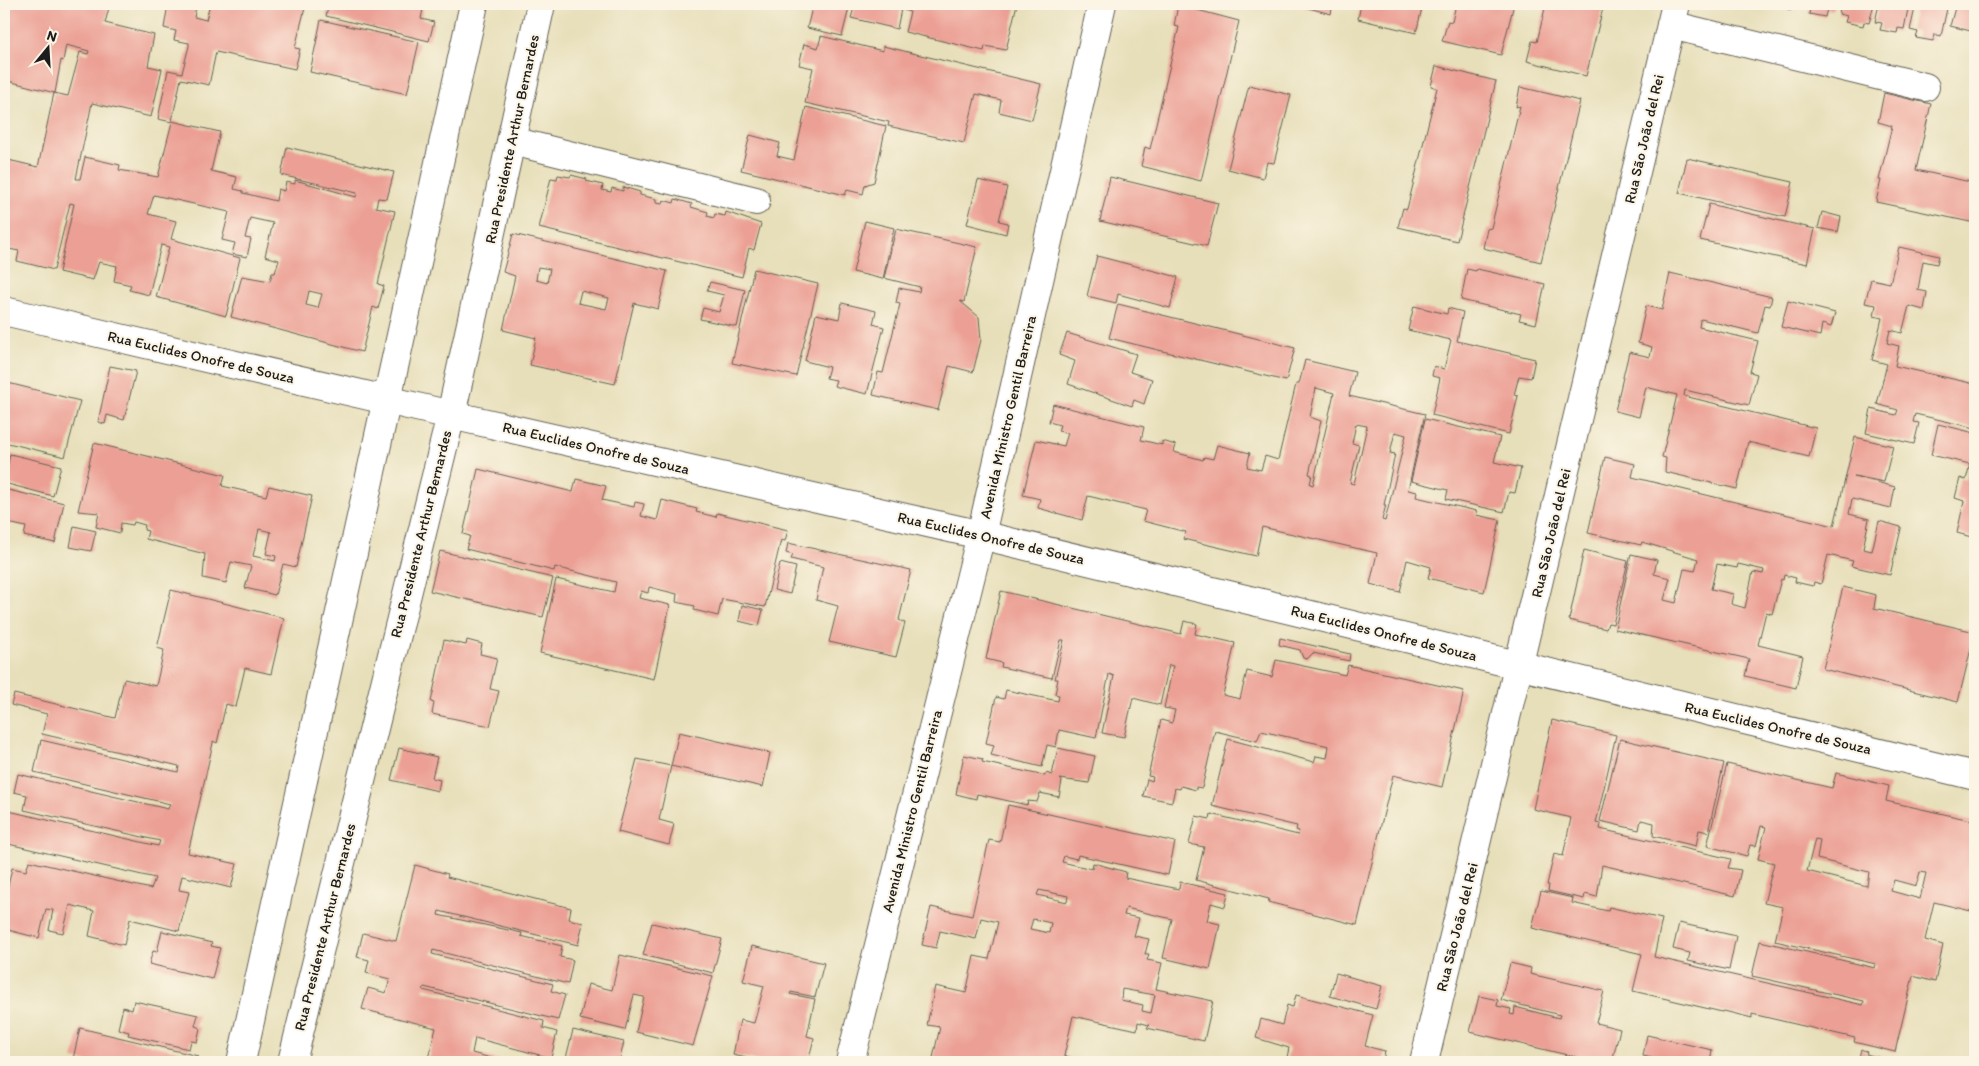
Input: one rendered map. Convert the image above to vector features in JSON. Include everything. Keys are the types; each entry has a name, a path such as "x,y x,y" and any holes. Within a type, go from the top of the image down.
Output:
{"street":[{"path":"241,1062 474,4"},
{"name":"Rua Presidente Arthur Bernardes","path":"292,1062 450,415 512,142 541,4"},
{"name":"Avenida Ministro Gentil Barreira","path":"850,1062 981,535 1102,4"},
{"path":"1674,14 1926,87"},
{"name":"Rua São João del Rei","path":"1424,1062 1520,667 1674,14"},
{"path":"512,142 756,201"},
{"name":"Rua Euclides Onofre de Souza","path":"4,310 450,415 981,535 1975,776"}],"building":[{"path":"4,4 110,4 105,23 154,35 148,66 162,69 151,117 92,103 76,179 80,179 85,157 120,165 119,170 158,177 172,122 158,119 168,70 182,73 189,46 189,43 174,40 176,31 164,28 168,4 196,7 194,17 206,20 210,4 306,4 295,48 300,49 295,69 216,52 209,85 181,79 172,121 220,132 211,171 237,177 234,189 276,201 278,189 284,191 286,182 295,184 295,180 356,197 357,193 281,175 287,147 394,172 387,199 378,198 376,207 395,211 378,284 384,286 378,309 373,307 362,352 231,317 242,276 270,281 272,273 275,273 279,260 265,256 273,223 250,218 245,238 251,239 247,257 232,254 235,243 222,240 229,212 154,195 148,214 176,221 171,239 240,258 226,316 156,297 169,247 161,245 149,295 129,290 131,285 114,281 117,266 99,262 93,280 59,272 74,204 70,203 54,270 17,261 19,251 4,248 4,159 38,167 54,93 68,96 80,52 88,54 89,51 66,45 63,61 61,60 55,93 4,80","holes":["309,291 322,294 318,308 306,305"]},
{"path":"329,4 424,4 421,19 434,22 429,41 326,16"},
{"path":"813,4 850,4 842,36 807,28"},
{"path":"855,4 1017,4 1006,50 985,46 984,51 905,32 910,12 901,9 897,29 851,18"},
{"path":"1294,4 1333,4 1331,14"},
{"path":"1361,4 1423,4 1416,33 1358,19"},
{"path":"1456,4 1514,4 1501,55 1442,41 1448,21 1452,22"},
{"path":"1546,4 1604,4 1586,76 1527,61 1532,41 1537,42"},
{"path":"1774,4 1793,4 1792,10 1774,6"},
{"path":"1803,4 1834,4 1833,10 1827,9 1825,17 1809,14 1810,8 1803,6"},
{"path":"1841,4 1874,4 1869,23 1864,22 1863,26 1845,22 1847,16 1839,14"},
{"path":"1879,4 1909,4 1904,29 1898,28 1897,33 1880,30 1882,23 1875,22"},
{"path":"1916,4 1948,4 1941,36 1934,34 1933,41 1916,38 1918,32 1910,30"},
{"path":"1956,4 1975,4 1975,32 1950,26"},
{"path":"1178,5 1239,21 1201,181 1141,166 1145,147 1150,149 1179,27 1174,26"},
{"path":"321,20 419,42 407,94 310,72"},
{"path":"821,36 883,51 883,46 1041,84 1032,120 999,112 1001,100 976,94 964,143 888,126 889,122 805,103 813,68 799,65 804,44 818,48"},
{"path":"1436,66 1496,81 1457,241 1398,227 1403,208 1407,209 1437,88 1431,86"},
{"path":"1249,85 1291,95 1274,163 1267,162 1263,178 1228,169"},
{"path":"1520,87 1580,101 1541,262 1483,248 1487,229 1491,228 1520,106 1516,107"},
{"path":"1884,93 1931,104 1916,170 1975,183 1971,201 1975,202 1975,223 1876,202 1881,180 1879,180 1892,126 1878,122"},
{"path":"806,107 886,126 874,182 865,185 863,194 847,190 845,195 741,170 750,135 780,143 777,156 794,160"},
{"path":"1687,158 1793,182 1785,217 1679,193"},
{"path":"558,175 570,177 571,175 587,179 586,181 603,185 602,190 611,192 612,188 623,191 623,187 640,192 640,195 656,199 656,203 662,204 663,200 674,203 675,199 692,204 691,207 708,212 707,216 714,218 715,214 725,216 726,212 761,224 754,250 749,248 742,277 539,228 551,178 557,179"},
{"path":"1110,177 1218,203 1207,246 1100,221"},
{"path":"978,180 1007,187 999,221 1008,223 1006,234 967,224"},
{"path":"1709,204 1815,229 1807,264 1700,240"},
{"path":"1822,212 1841,217 1838,232 1818,228"},
{"path":"865,221 894,228 883,279 853,272"},
{"path":"896,229 977,247 964,302 960,301 979,317 981,340 973,372 949,366 938,410 873,395 878,372 883,373 900,304 896,303 899,288 919,292 920,287 884,278"},
{"path":"513,234 667,271 658,309 634,303 615,384 530,365 536,338 503,330 515,276 503,272","holes":["538,267 550,269 547,283 536,280","581,291 609,298 606,309 578,303"]},
{"path":"1899,247 1939,256 1937,264 1923,261 1918,290 1927,292 1924,310 1909,306 1902,333 1890,330 1887,343 1899,346 1895,366 1975,384 1975,428 1915,414 1913,422 1919,423 1914,444 1866,433 1871,409 1896,415 1898,410 1877,404 1887,364 1872,360 1882,318 1874,316 1876,305 1865,303 1871,279 1890,283"},
{"path":"1097,256 1178,277 1170,308 1118,294 1116,303 1087,296"},
{"path":"754,269 818,284 796,376 732,363"},
{"path":"1467,269 1476,271 1477,269 1545,284 1536,324 1519,320 1521,314 1461,300"},
{"path":"1670,273 1772,297 1770,306 1765,305 1758,333 1701,319 1700,321 1699,327 1758,341 1750,372 1757,374 1749,405 1685,390 1684,396 1816,428 1809,457 1748,442 1737,489 1665,472 1666,458 1662,457 1677,395 1646,387 1639,417 1615,411 1629,352 1650,357 1652,347 1638,343 1646,306 1662,310"},
{"path":"710,282 745,290 737,327 700,319 703,308 719,312 724,295 707,291"},
{"path":"1788,301 1835,313 1831,327 1822,324 1820,336 1781,327"},
{"path":"842,303 876,311 873,324 884,327 867,394 834,386 836,380 826,378 829,367 805,361 816,314 839,319"},
{"path":"1118,304 1295,348 1286,381 1109,338"},
{"path":"1414,306 1447,314 1448,308 1463,312 1457,341 1535,359 1531,378 1519,376 1514,395 1518,396 1509,434 1432,415 1440,378 1432,376 1434,366 1444,369 1451,340 1408,330"},
{"path":"1067,333 1136,354 1130,372 1152,379 1144,404 1134,400 1132,406 1068,384 1075,361 1059,355"},
{"path":"1305,360 1355,372 1349,396 1425,414 1408,490 1417,492 1416,497 1477,511 1476,515 1500,520 1484,592 1428,578 1431,567 1407,560 1400,592 1370,584 1377,553 1262,527 1256,556 1183,539 1186,532 1143,521 1146,510 1088,496 1082,520 1038,508 1040,499 1023,495 1036,440 1064,446 1068,433 1058,431 1060,425 1049,422 1053,404 1144,427 1141,440 1162,445 1162,441 1176,445 1174,452 1203,460 1204,457 1213,459 1217,445 1250,453 1247,467 1261,470 1265,456 1278,460 1296,384 1299,384","holes":["1316,388 1334,393 1313,485 1310,484 1312,475 1309,474 1321,421 1310,417","1356,424 1367,426 1354,484 1350,483 1359,445 1352,443","1395,432 1406,435 1385,521 1382,520 1386,505 1384,505 1395,454 1390,453"]},
{"path":"110,366 136,371 124,420 107,415 105,424 98,422"},
{"path":"4,382 80,401 65,457 4,442"},
{"path":"1425,419 1500,437 1494,462 1521,468 1515,493 1509,492 1504,512 1446,499 1448,490 1411,481"},
{"path":"1938,424 1975,433 1975,538 1957,533 1964,501 1955,498 1960,478 1966,480 1970,464 1931,455"},
{"path":"1855,437 1893,446 1884,482 1854,476 1895,487 1891,508 1852,499 1849,514 1869,519 1863,549 1872,551 1879,521 1901,527 1890,575 1851,566 1853,561 1828,555 1821,584 1814,582 1813,586 1795,582 1796,578 1784,575 1783,580 1781,579 1772,614 1766,612 1758,645 1803,656 1796,688 1745,676 1749,659 1615,629 1631,554 1657,560 1654,574 1670,578 1664,600 1676,603 1684,569 1695,571 1698,559 1642,542 1641,545 1588,533 1605,457 1635,464 1632,477 1834,526","holes":["1717,564 1737,568 1738,564 1764,570 1763,574 1753,572 1745,608 1731,604 1733,594 1711,589"]},
{"path":"94,443 225,475 222,486 266,496 269,486 312,496 296,567 283,564 275,595 245,588 251,566 231,562 226,583 203,578 205,554 146,539 148,531 144,530 145,525 134,522 133,525 121,523 120,533 96,527 99,513 78,511","holes":["259,529 271,532 266,554 276,556 275,561 253,556"]},
{"path":"10,454 61,466 53,496 4,483"},
{"path":"478,469 573,492 576,479 606,486 602,500 634,507 635,502 644,504 641,516 657,520 662,500 697,509 696,512 716,517 717,513 788,530 785,541 781,540 765,607 722,599 718,616 694,610 695,606 676,602 677,594 649,587 648,593 641,591 639,598 670,605 654,679 540,653 556,579 614,592 616,582 555,567 554,571 466,549 470,536 463,534"},
{"path":"4,489 64,503 55,543 24,536 26,527 8,523 6,531 4,531"},
{"path":"74,526 96,531 91,551 70,547"},
{"path":"788,543 911,570 899,620 905,623 896,657 829,642 838,606 816,600 823,567 791,559 793,555 786,553"},
{"path":"1584,550 1628,561 1613,624 1608,623 1606,629 1569,620"},
{"path":"440,551 553,578 543,617 430,591"},
{"path":"780,563 796,567 790,594 774,590"},
{"path":"1843,587 1876,595 1874,608 1975,632 1958,702 1823,669"},
{"path":"171,590 284,618 271,674 245,668 236,707 226,704 217,743 213,741 188,853 237,864 231,888 182,876 179,890 189,892 179,931 130,919 124,945 89,936 94,911 70,905 63,933 49,930 53,910 46,909 39,938 4,929 4,890 7,891 12,868 26,871 29,861 151,889 155,878 4,843 4,833 9,811 158,846 160,841 24,810 27,795 14,792 18,774 168,809 170,804 34,772 41,740 178,772 179,766 42,734 47,714 11,705 14,694 115,718 124,679 156,686 164,650 157,648"},
{"path":"1001,591 1181,634 1184,621 1197,624 1195,634 1235,643 1223,695 1240,699 1247,671 1272,677 1276,660 1345,675 1348,665 1464,691 1442,787 1393,775 1357,925 1268,902 1269,899 1196,880 1204,847 1189,844 1196,816 1210,819 1211,814 1298,835 1299,831 1296,830 1297,826 1212,806 1228,739 1314,762 1316,756 1327,758 1329,746 1261,731 1257,741 1215,731 1202,788 1196,787 1196,790 1181,786 1180,789 1175,788 1172,802 1143,796 1147,779 1152,781 1153,777 1148,776 1161,720 1172,723 1175,710 1164,708 1173,666 1169,665 1160,705 1133,698 1124,737 1102,733 1114,676 1109,674 1096,738 1059,730 1056,747 1047,745 1042,767 991,755 994,745 986,743 996,697 1004,699 1006,690 1058,701 1059,695 1055,694 1058,679 1055,679 1064,640 1061,640 1052,678 1001,667 1002,663 986,659"},
{"path":"742,605 763,610 759,626 739,621"},
{"path":"1280,638 1350,654 1349,661 1313,653 1307,659 1303,658 1300,650 1279,645"},
{"path":"444,640 466,645 467,640 482,644 480,654 497,658 490,689 499,691 490,726 432,714 434,703 431,702"},
{"path":"1552,720 1616,735 1596,823 1601,824 1600,829 1731,859 1728,868 1741,870 1735,896 1602,865 1597,897 1585,894 1584,899 1548,891 1549,885 1547,885 1554,854 1563,856 1571,818 1533,809"},
{"path":"679,732 770,753 763,787 671,766"},
{"path":"1620,739 1724,763 1708,832 1699,830 1696,846 1653,836 1654,823 1641,820 1639,830 1600,821"},
{"path":"399,748 437,757 432,778 440,780 438,791 391,780"},
{"path":"1058,748 1095,756 1089,783 1060,779 1062,781 1059,797 1040,793 1037,802 1028,801 1027,805 977,794 976,799 956,794 964,755 983,759 982,762 1045,776 1046,773 1052,775"},
{"path":"637,759 671,766 659,820 674,824 669,845 618,832"},
{"path":"1727,764 1832,788 1836,773 1889,786 1886,801 1975,821 1975,912 1934,902 1925,940 1943,945 1935,982 1913,976 1895,1052 1854,1042 1855,1038 1752,1014 1752,1018 1633,991 1642,954 1532,928 1541,891 1573,898 1572,903 1608,911 1609,907 1662,919 1654,957 1863,1005 1864,1001 1752,976 1760,941 1875,968 1876,964 1775,941 1783,907 1764,903 1774,863 1758,859 1766,827 1761,826 1756,846 1750,845 1747,856 1707,846","holes":["1815,839 1820,840 1817,859 1869,872 1867,886 1807,871","1920,872 1926,873 1920,899 1891,891 1894,880 1916,886"]},
{"path":"1008,805 1175,842 1168,875 1078,855 1077,859 1064,856 1062,862 1092,869 1093,863 1126,872 1125,878 1179,889 1180,882 1228,893 1225,907 1211,903 1207,921 1220,924 1210,969 1163,958 1172,919 1126,908 1124,915 1139,918 1134,936 1149,939 1145,954 1149,954 1147,960 1162,963 1156,989 1213,1001 1204,1041 1147,1028 1149,1025 1138,1022 1137,1030 1073,1016 1064,1056 1090,1062 932,1062 940,1027 927,1025 935,986 966,993 974,956 989,959 998,922 981,918 976,939 940,931 936,948 922,945 931,907 972,916 989,840 1000,842","holes":["1039,890 1068,896 1067,902 1037,895","1033,919 1051,923 1049,933 1030,929","1122,989 1155,995 1151,1013 1142,1011 1143,1005 1121,1000"]},
{"path":"415,865 448,874 447,877 571,908 569,919 583,923 578,945 439,911 438,915 522,933 521,936 562,946 560,957 573,960 568,984 433,950 432,954 553,984 551,991 565,995 558,1020 424,987 423,990 544,1021 543,1028 557,1032 551,1058 475,1038 472,1053 506,1062 427,1062 436,1028 362,1009 368,988 386,993 390,979 366,973 369,960 357,957 363,933 396,941"},
{"path":"652,923 722,939 713,973 643,955"},
{"path":"1679,923 1736,936 1729,970 1688,961 1690,953 1673,949"},
{"path":"162,931 212,943 211,946 220,948 212,979 149,964 153,951 157,952"},
{"path":"752,946 824,963 815,997 791,992 790,994 815,999 807,1036 814,1038 808,1062 764,1062 733,1055 740,1020 754,1023 764,986 743,981"},
{"path":"620,955 713,976 693,1046 636,1032 644,997 634,995 625,1030 580,1019 588,984 612,990"},
{"path":"1510,963 1531,968 1530,974 1604,991 1596,1023 1620,1029 1612,1062 1597,1062 1470,1032 1479,996 1498,1000 1497,1006 1511,1009 1510,1014 1514,1015 1515,1007 1559,1018 1560,1015 1501,1000"},
{"path":"1336,973 1382,986 1376,1009 1330,996"},
{"path":"1296,995 1373,1015 1365,1046 1385,1051 1383,1062 1286,1062 1289,1048 1256,1038 1261,1019 1282,1025 1287,1005 1293,1007"},
{"path":"134,1001 198,1015 195,1026 200,1028 197,1042 191,1041 189,1049 128,1035 129,1032 118,1029 123,1007 132,1010"},
{"path":"80,1028 198,1056 197,1062 88,1062 73,1059"},
{"path":"573,1030 624,1042 619,1062 565,1062"},
{"path":"1647,1035 1712,1050 1710,1062 1668,1062 1643,1056"},
{"path":"1861,1049 1867,1052 1866,1054 1897,1062 1858,1062"}]}
